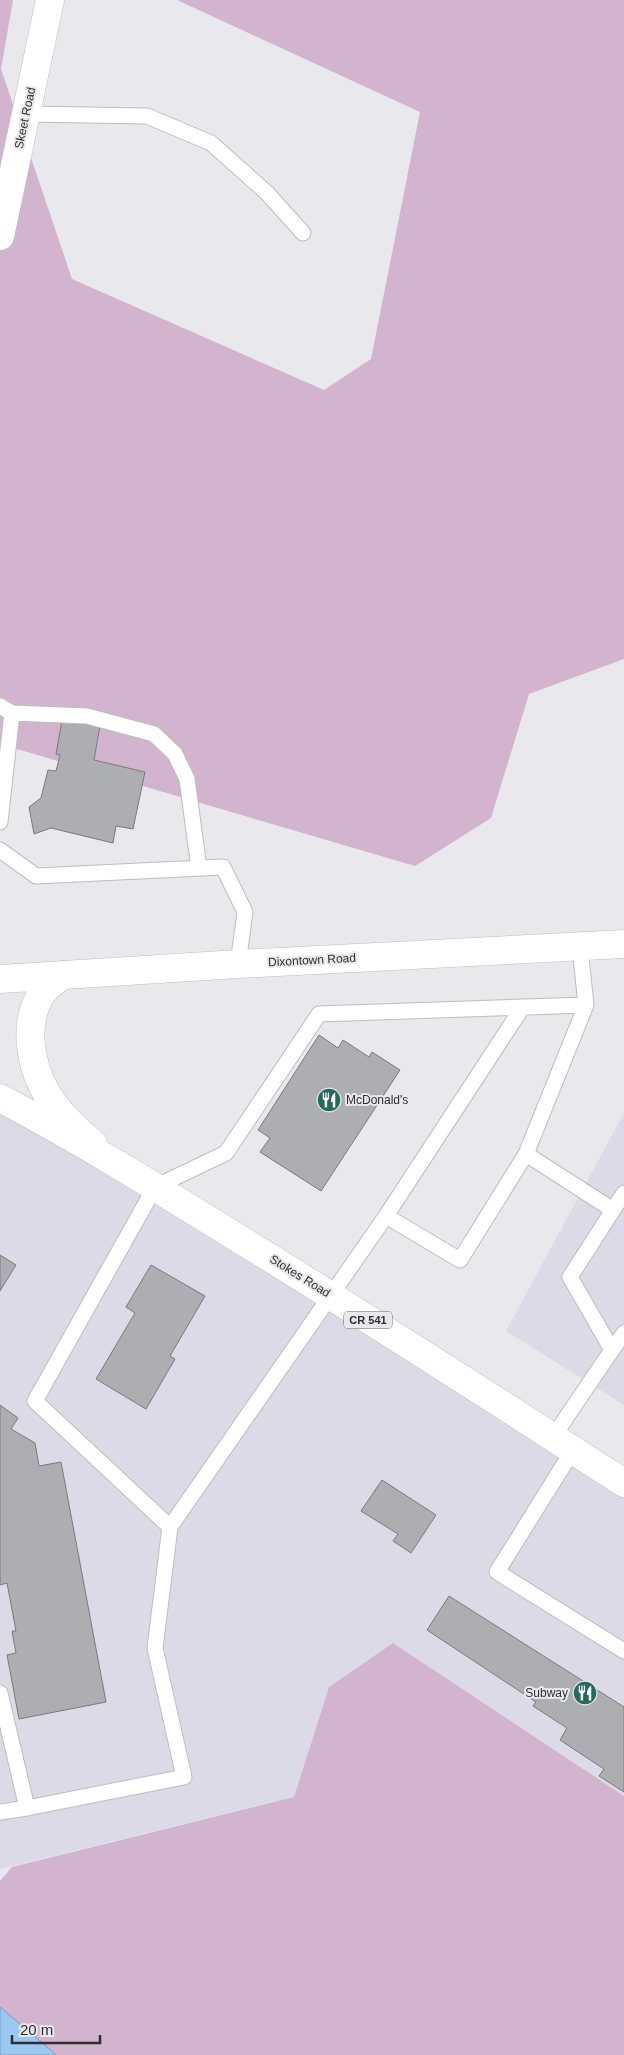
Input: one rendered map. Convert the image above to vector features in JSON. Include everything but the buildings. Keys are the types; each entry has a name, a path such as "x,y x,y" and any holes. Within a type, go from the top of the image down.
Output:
{"street":[{"name":"Skeet Road","path":"0,236 50,0"},
{"name":"Dixontown Road","path":"0,979 238,964 624,944"},
{"path":"63,975 49,986 39,999 33,1015 30,1040 32,1058 40,1080 53,1104 70,1123 110,1160"},
{"name":"Stokes Road","path":"0,1092 48,1124"},
{"name":"Stokes Road","path":"0,1098 155,1187 331,1296 624,1483"}],"lane":[{"path":"26,114 147,116 211,143 267,193 303,234"},
{"path":"0,822 6,710 87,716 154,734 175,754 187,779 199,868"},
{"path":"0,850 36,876 223,867 245,912 238,964"},
{"path":"386,1216 460,1260 526,1154 586,1005 580,947"},
{"path":"170,1527 35,1401 155,1187 226,1153 319,1014 586,1005"},
{"path":"0,1812 184,1777 155,1648 170,1527 386,1216 522,1008"},
{"path":"526,1154 613,1210"},
{"path":"612,1350 570,1277 624,1193"},
{"path":"624,1332 612,1350 496,1572 624,1651"},
{"path":"0,1693 27,1808"}],"shaded area":[{"path":"0,0 13,0 1,69 72,279 324,390 371,359 420,112 177,0 624,0 624,659 529,694 491,818 415,866 0,744"},
{"path":"0,1098 624,1483 624,1796 393,1643 329,1687 294,1797 0,1869"},
{"path":"624,1113 624,1405 506,1331"},
{"path":"393,1643 624,1796 624,2055 0,2055 0,1881 12,1867 294,1797 329,1687"}],"water":[{"path":"0,2007 52,2051 56,2055 0,2055"}],"place":[{"name":"McDonald's","path":"329,1100"},
{"name":"Subway","path":"585,1693"}]}
